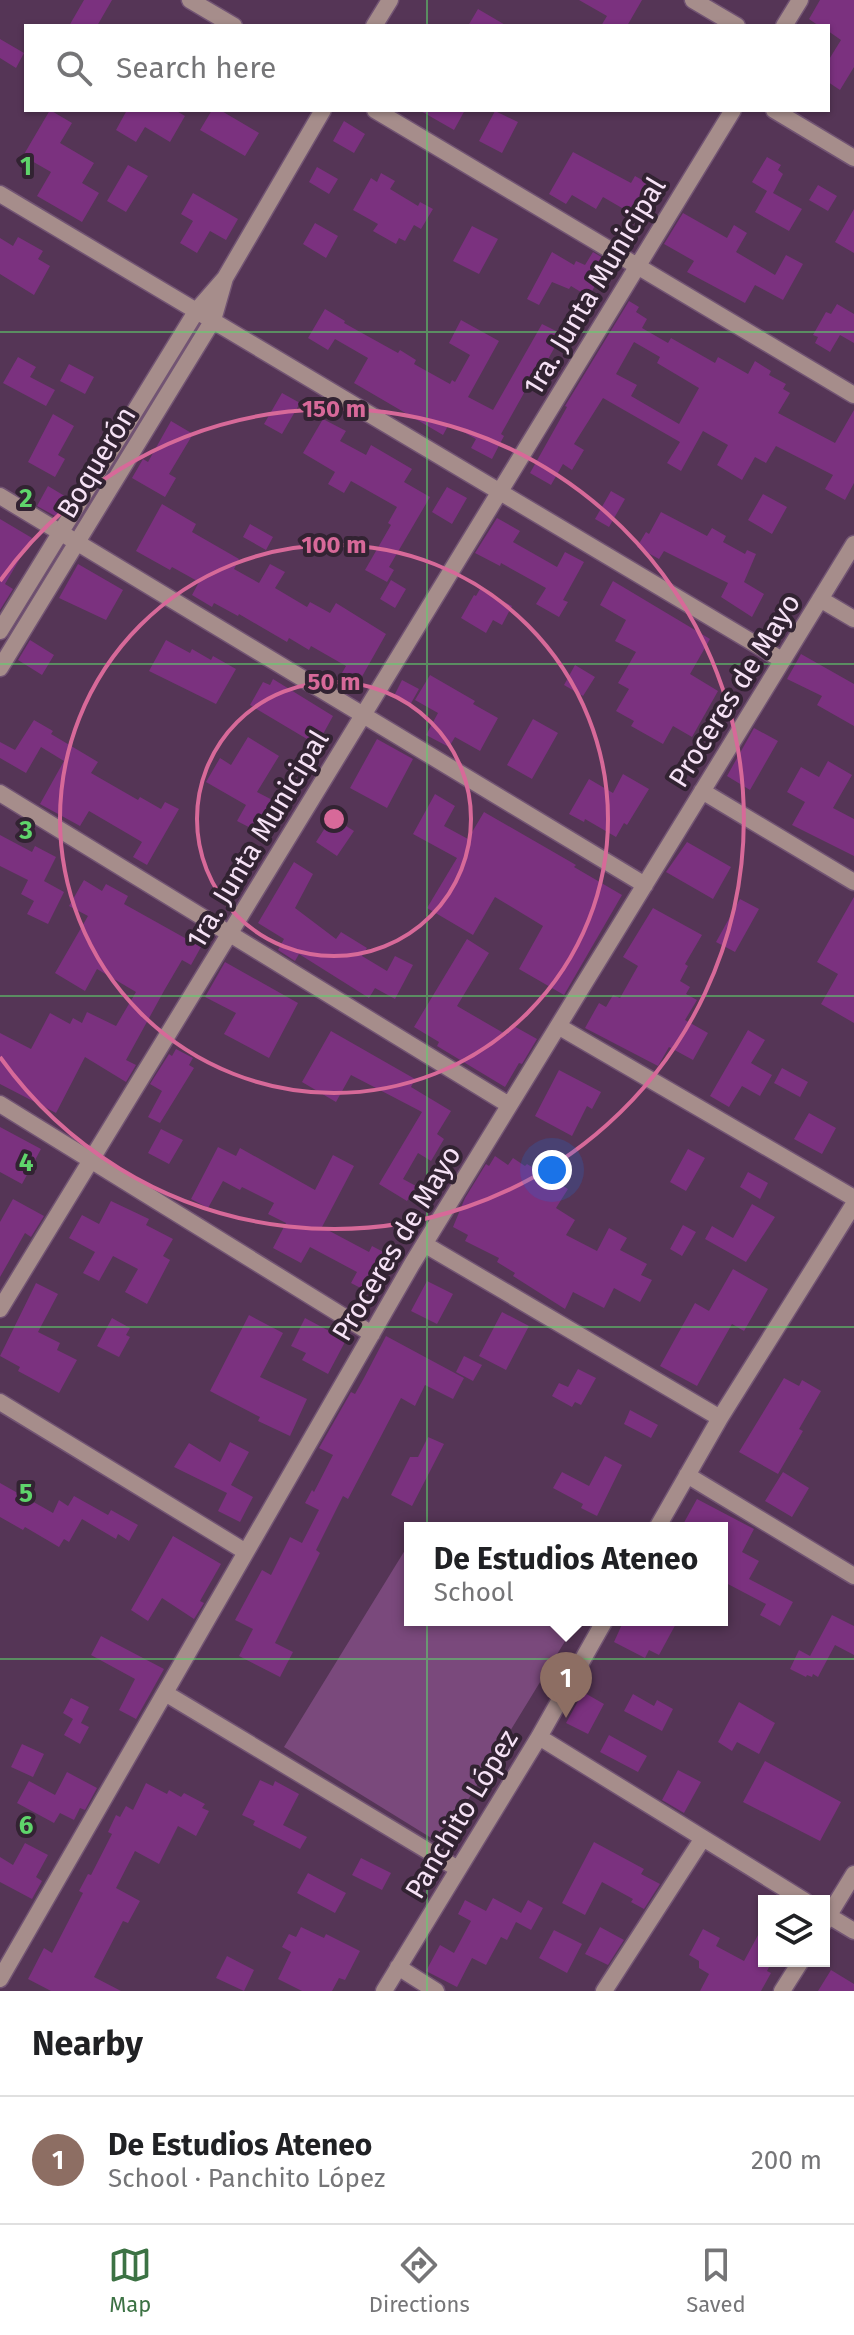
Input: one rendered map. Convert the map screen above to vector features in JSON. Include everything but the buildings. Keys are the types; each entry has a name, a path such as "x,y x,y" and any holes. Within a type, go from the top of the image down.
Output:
{"street":[{"path":"190,0 231,24"},
{"path":"375,24 390,0"},
{"path":"693,0 734,24"},
{"path":"785,24 800,0"},
{"name":"Boquerón","path":"0,631 197,310 225,278 322,112"},
{"path":"378,112 854,395"},
{"name":"1ra. Junta Municipal","path":"0,1309 732,112"},
{"path":"777,112 854,158"},
{"path":"0,194 782,660"},
{"name":"Boquerón","path":"0,668 213,320 225,278"},
{"path":"0,496 645,885"},
{"name":"Proceres de Mayo","path":"0,1979 424,1244 854,544"},
{"path":"820,599 854,619"},
{"path":"702,791 854,882"},
{"path":"0,793 509,1105"},
{"path":"558,1026 854,1201 720,1418 660,1522"},
{"path":"0,1104 372,1334"},
{"path":"424,1244 720,1418"},
{"path":"0,1402 246,1552"},
{"path":"687,1475 854,1576"},
{"name":"Panchito López","path":"384,1991 539,1737 602,1626"},
{"path":"165,1693 458,1869"},
{"path":"539,1737 795,1895"},
{"path":"604,1991 703,1838"},
{"path":"830,1911 854,1874"},
{"path":"830,1919 854,1931"},
{"path":"398,1967 436,1991"},
{"path":"782,1991 797,1967"}],"shaded area":[{"path":"404,1552 404,1626 574,1626 441,1844 284,1747"}],"place":[{"name":"De Estudios Ateneo","path":"566,1718"}]}
